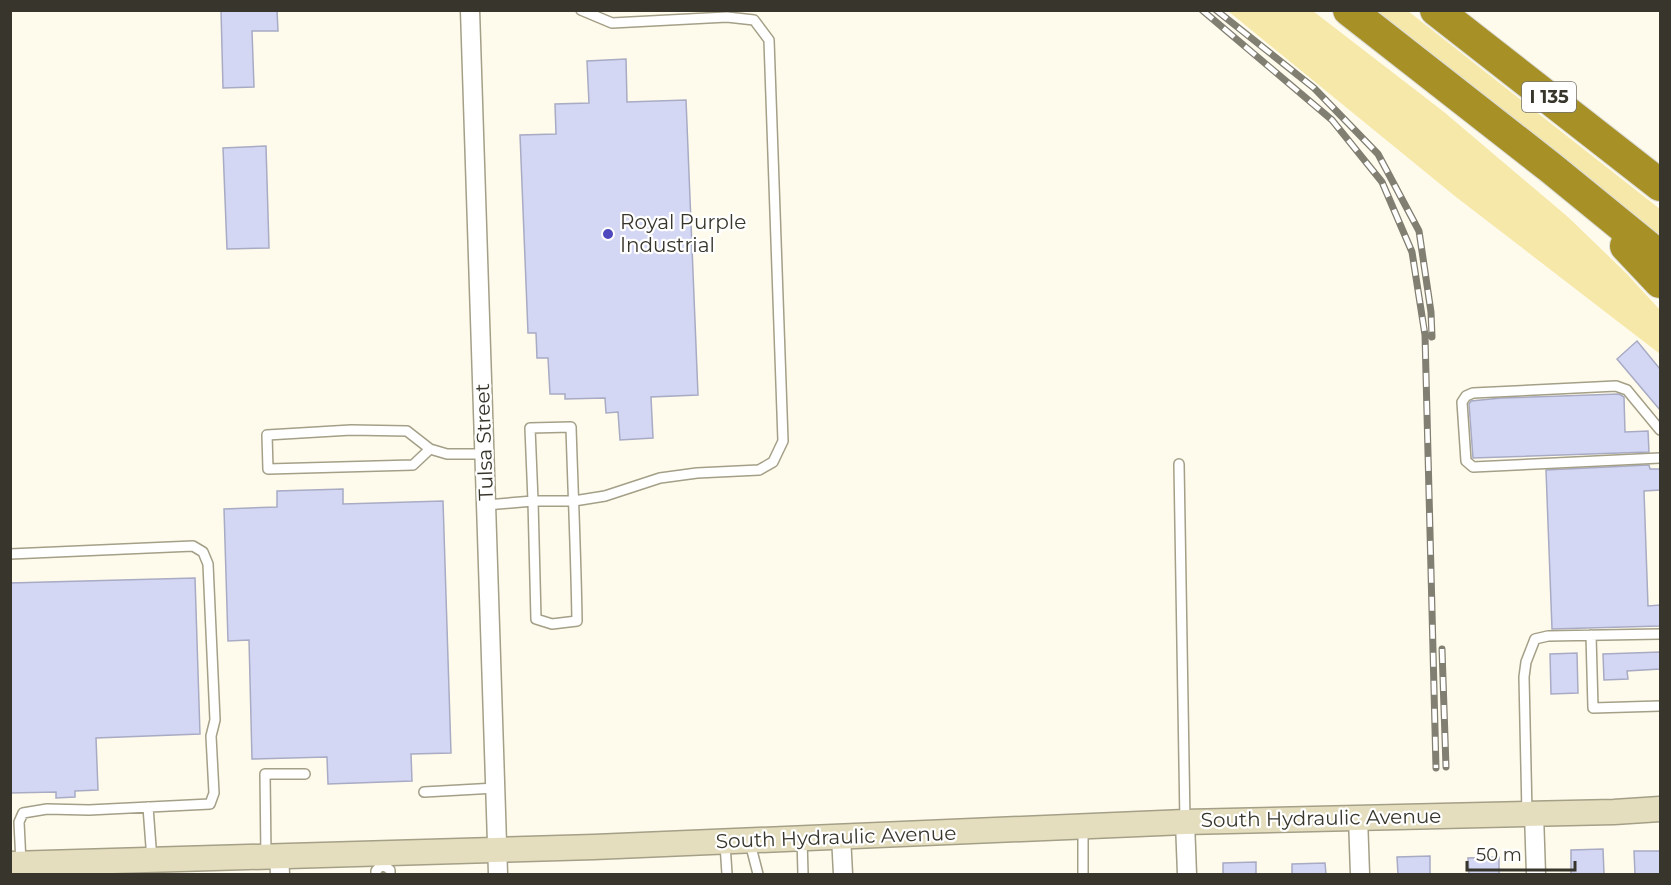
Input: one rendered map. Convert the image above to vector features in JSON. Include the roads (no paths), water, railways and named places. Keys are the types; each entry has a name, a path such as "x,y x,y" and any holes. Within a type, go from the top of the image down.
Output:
{"highway":[{"name":"I 135","path":"1349,10 1660,256"},
{"name":"I 135","path":"1436,10 1660,185"},
{"path":"1551,168 1660,282"}],"street":[{"name":"Tulsa Street","path":"470,10 498,874"},
{"name":"South Hydraulic Avenue","path":"16,864 71,868 152,860 382,866 498,850 1185,822 1660,809"},
{"path":"1531,814 1536,874"},
{"path":"1358,817 1360,874"},
{"path":"1185,822 1187,874"},
{"path":"841,836 843,874"}],"lane":[{"path":"486,505 532,501 574,501 604,496 660,478 697,473 759,471 773,462 783,441 769,40 754,20 727,17 612,24 581,10"},
{"path":"1660,430 1627,390 1616,386 1473,393 1466,396 1462,402 1466,461 1473,467 1660,458"},
{"path":"572,427 577,621 552,624 536,619 532,501 530,428 572,427"},
{"path":"430,449 413,465 268,469 267,435 351,430 407,430 430,449 447,454 485,454"},
{"path":"1179,464 1185,822"},
{"path":"10,554 193,546 203,552 208,564 211,605 214,720 211,736 214,793 210,804 47,809 23,813 19,822 16,864"},
{"path":"1531,814 1524,677 1530,649 1535,639 1548,636 1660,634"},
{"path":"1591,635 1593,708 1660,706"},
{"path":"275,862 265,774 305,774"},
{"path":"424,792 496,788"},
{"path":"148,807 152,860"},
{"path":"1083,826 1083,874"},
{"path":"802,838 803,874"},
{"path":"749,840 758,874"},
{"path":"724,841 727,874"}],"railway":[{"path":"1202,10 1332,120 1382,182 1412,252 1425,335 1436,768"},
{"path":"1216,10 1314,88 1378,154 1419,231 1431,312 1432,337"},
{"path":"1442,649 1446,767"}],"place":[{"name":"Royal Purple Industrial","path":"608,234"}]}
